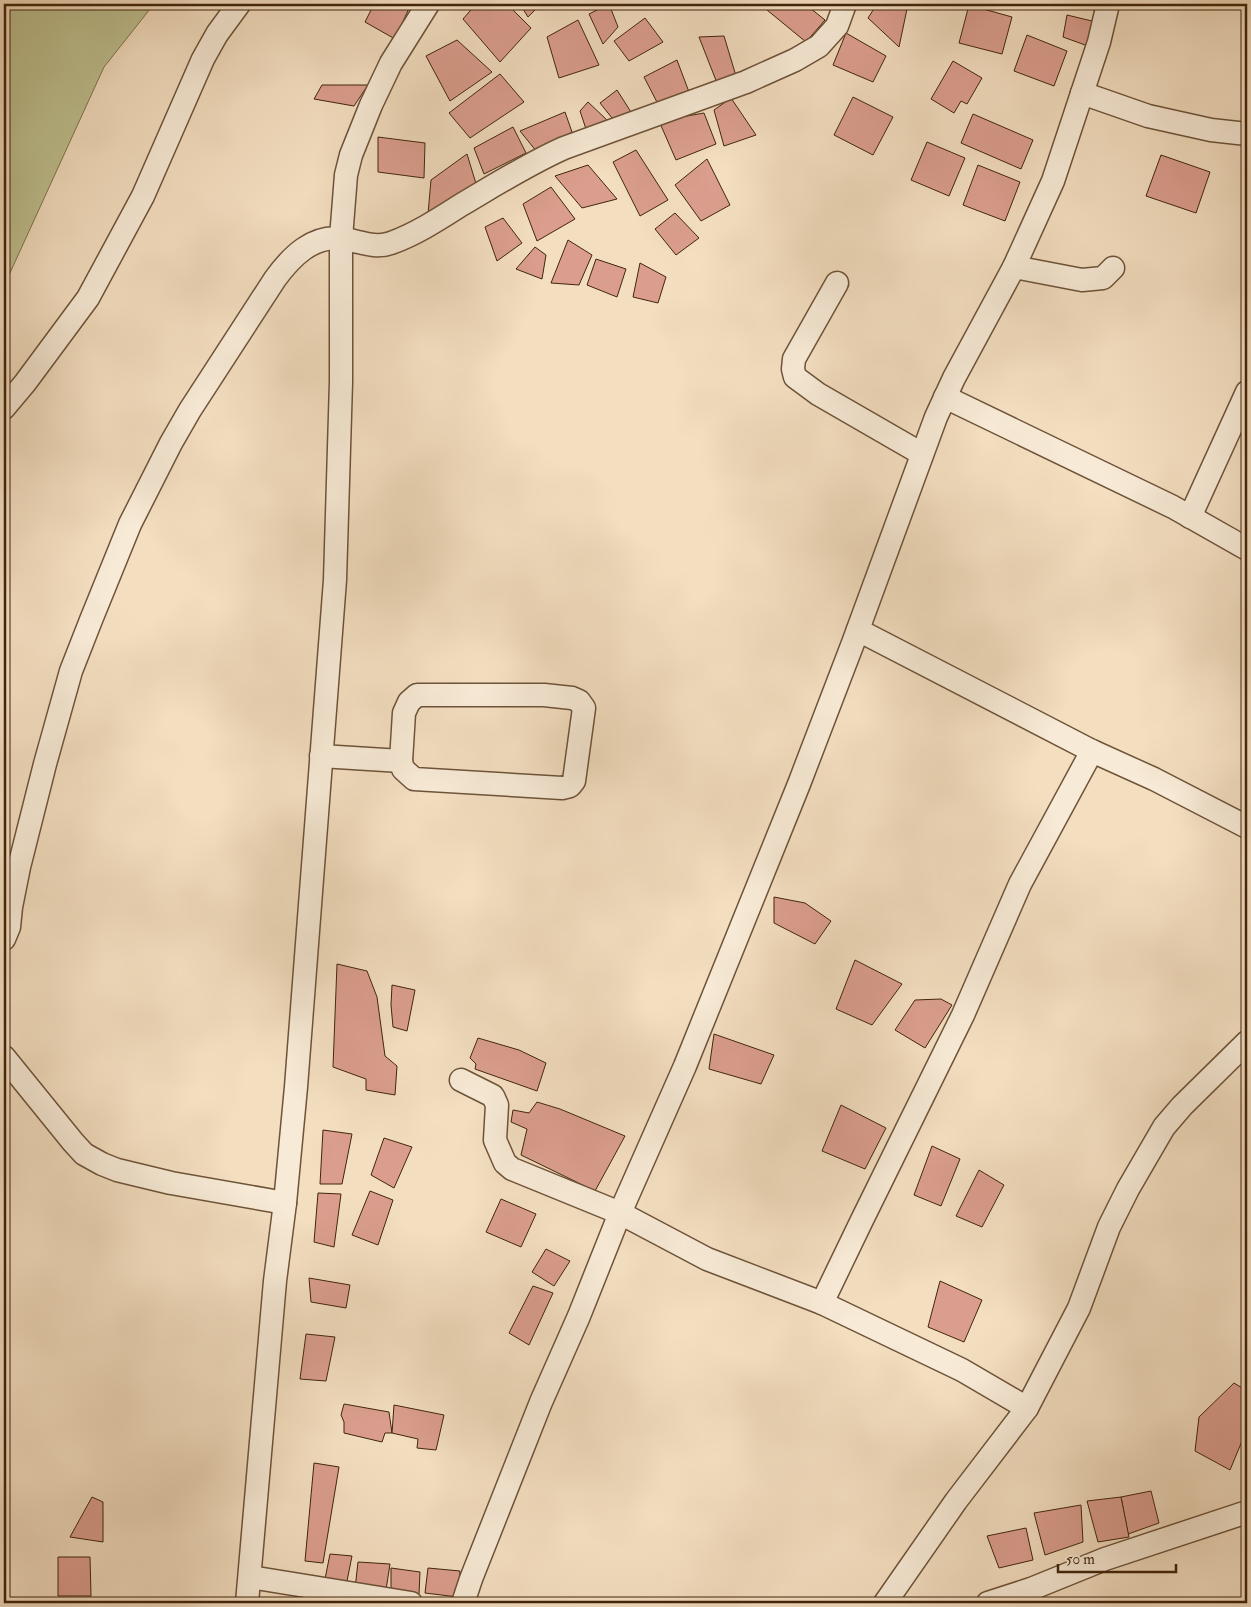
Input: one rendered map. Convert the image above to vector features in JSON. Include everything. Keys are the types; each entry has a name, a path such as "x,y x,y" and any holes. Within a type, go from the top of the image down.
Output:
{"street":[{"path":"4,408 25,383 88,298 142,196 203,59 217,34 239,4"},
{"path":"247,1603 275,1281 285,1203 335,580 341,382 341,238 346,175 371,105 391,63 428,4"},
{"path":"4,939 9,927 19,867 71,671 130,524 190,410 289,260 304,247 324,240 341,238 366,245 390,244 425,228 537,160 564,148 746,82 795,60 819,46 837,26 845,4"},
{"path":"463,1603 532,1426 620,1213 685,1066 799,784 945,397 1014,267 1053,181 1099,42 1108,4"},
{"path":"1082,93 1148,116 1211,130 1247,134"},
{"path":"1014,267 1082,280 1103,278 1113,268"},
{"path":"837,283 794,359 792,369 794,377 818,394 922,454"},
{"path":"1190,517 1247,392"},
{"path":"945,397 1190,517 1247,549"},
{"path":"858,630 1092,751 1154,779 1247,828"},
{"path":"417,694 544,695 579,700 584,708 574,781 570,786 562,788 414,779 403,769 401,761 404,712 409,702 417,694"},
{"path":"822,1303 964,1015 1020,884 1092,751"},
{"path":"321,756 401,761"},
{"path":"885,1603 956,1501 1028,1408 1079,1308 1109,1227 1128,1189 1164,1127 1182,1106 1247,1042"},
{"path":"4,1057 73,1142 84,1154 102,1164 117,1170 170,1183 285,1203"},
{"path":"461,1080 493,1096 497,1105 495,1140 505,1163 512,1169 620,1213 707,1259 822,1303 962,1370 1028,1408"},
{"path":"988,1603 1031,1589 1105,1559 1247,1512"},
{"path":"250,1577 411,1603"}],"green space":[{"path":"4,4 154,4 104,67 4,286"}],"building":[{"path":"374,4 411,4 395,39 365,22"},
{"path":"476,4 507,4 531,28 500,62 463,19"},
{"path":"520,4 541,4 528,17"},
{"path":"609,4 618,27 603,44 589,14"},
{"path":"772,4 805,4 825,20 806,42 767,10"},
{"path":"877,4 896,4 907,9 899,47 868,18"},
{"path":"969,5 1012,17 1002,54 959,43"},
{"path":"1067,15 1092,21 1088,46 1063,37"},
{"path":"645,18 663,42 629,61 614,41"},
{"path":"578,20 599,65 559,78 547,37"},
{"path":"846,33 886,56 873,82 833,65"},
{"path":"1027,35 1067,51 1054,86 1014,71"},
{"path":"724,36 736,76 717,83 699,37"},
{"path":"457,40 492,72 450,101 426,56"},
{"path":"677,60 689,92 659,106 644,77"},
{"path":"953,61 982,78 967,104 961,101 954,113 931,99"},
{"path":"500,74 524,102 470,138 449,113"},
{"path":"322,85 368,85 354,106 314,99"},
{"path":"617,90 631,112 616,123 600,103"},
{"path":"853,97 893,117 873,155 834,135"},
{"path":"731,98 756,135 724,146 714,110"},
{"path":"588,102 608,121 587,132 580,111"},
{"path":"565,112 572,132 537,152 520,131"},
{"path":"704,113 716,144 676,160 659,121"},
{"path":"973,114 1033,140 1021,169 961,143"},
{"path":"513,127 526,153 484,174 474,148"},
{"path":"378,137 425,143 424,178 378,172"},
{"path":"927,142 965,158 949,196 911,180"},
{"path":"636,150 668,200 640,216 613,162"},
{"path":"467,154 477,187 428,214 431,180"},
{"path":"1161,155 1210,172 1196,213 1146,196"},
{"path":"707,159 730,205 701,221 675,185"},
{"path":"588,165 617,199 582,208 555,176"},
{"path":"978,165 1020,182 1005,221 963,205"},
{"path":"551,187 575,219 537,241 523,204"},
{"path":"675,213 699,238 676,255 655,229"},
{"path":"503,218 522,243 497,261 485,227"},
{"path":"568,240 592,255 579,285 551,283"},
{"path":"535,247 546,255 542,279 516,269"},
{"path":"596,259 626,269 617,297 587,285"},
{"path":"640,263 666,277 658,303 633,297"},
{"path":"774,897 805,903 831,921 815,944 774,923"},
{"path":"855,960 902,984 872,1025 836,1009"},
{"path":"337,964 367,971 377,997 385,1056 397,1066 395,1095 366,1090 366,1079 333,1067"},
{"path":"392,985 415,990 407,1031 393,1027"},
{"path":"941,999 952,1005 925,1048 895,1030 915,1000"},
{"path":"714,1034 774,1055 761,1084 709,1069"},
{"path":"478,1038 519,1050 546,1063 537,1091 475,1069 476,1064 470,1058"},
{"path":"537,1102 560,1109 625,1136 595,1191 521,1155 527,1129 511,1122 513,1110 529,1113"},
{"path":"841,1105 886,1128 865,1169 822,1151"},
{"path":"323,1130 352,1134 342,1184 320,1184"},
{"path":"384,1138 412,1147 394,1188 371,1175"},
{"path":"932,1146 960,1159 941,1206 914,1195"},
{"path":"979,1170 1004,1185 982,1227 956,1216"},
{"path":"370,1191 393,1200 378,1245 352,1235"},
{"path":"318,1193 341,1194 334,1247 314,1242"},
{"path":"501,1199 536,1214 521,1247 486,1232"},
{"path":"546,1249 570,1261 554,1286 532,1272"},
{"path":"309,1278 350,1285 346,1308 311,1302"},
{"path":"940,1281 982,1300 964,1342 928,1327"},
{"path":"533,1286 553,1293 529,1345 509,1333"},
{"path":"306,1334 335,1337 326,1381 300,1379"},
{"path":"1234,1383 1247,1391 1247,1429 1230,1470 1195,1451 1199,1417"},
{"path":"344,1404 389,1412 392,1433 385,1433 382,1442 344,1433 344,1422 341,1415"},
{"path":"394,1405 444,1415 436,1450 417,1448 418,1439 392,1433"},
{"path":"314,1463 339,1467 323,1563 305,1561"},
{"path":"1151,1491 1159,1523 1128,1534 1121,1497"},
{"path":"92,1497 103,1502 103,1542 70,1537"},
{"path":"1121,1497 1129,1537 1098,1542 1087,1501"},
{"path":"1081,1505 1083,1542 1045,1555 1034,1513"},
{"path":"1026,1528 1033,1560 999,1568 987,1536"},
{"path":"330,1554 352,1556 347,1581 325,1579"},
{"path":"58,1557 90,1557 91,1596 58,1596"},
{"path":"358,1562 390,1564 386,1590 355,1589"},
{"path":"391,1568 420,1572 419,1594 391,1591"},
{"path":"428,1568 460,1571 458,1597 425,1593"}]}
